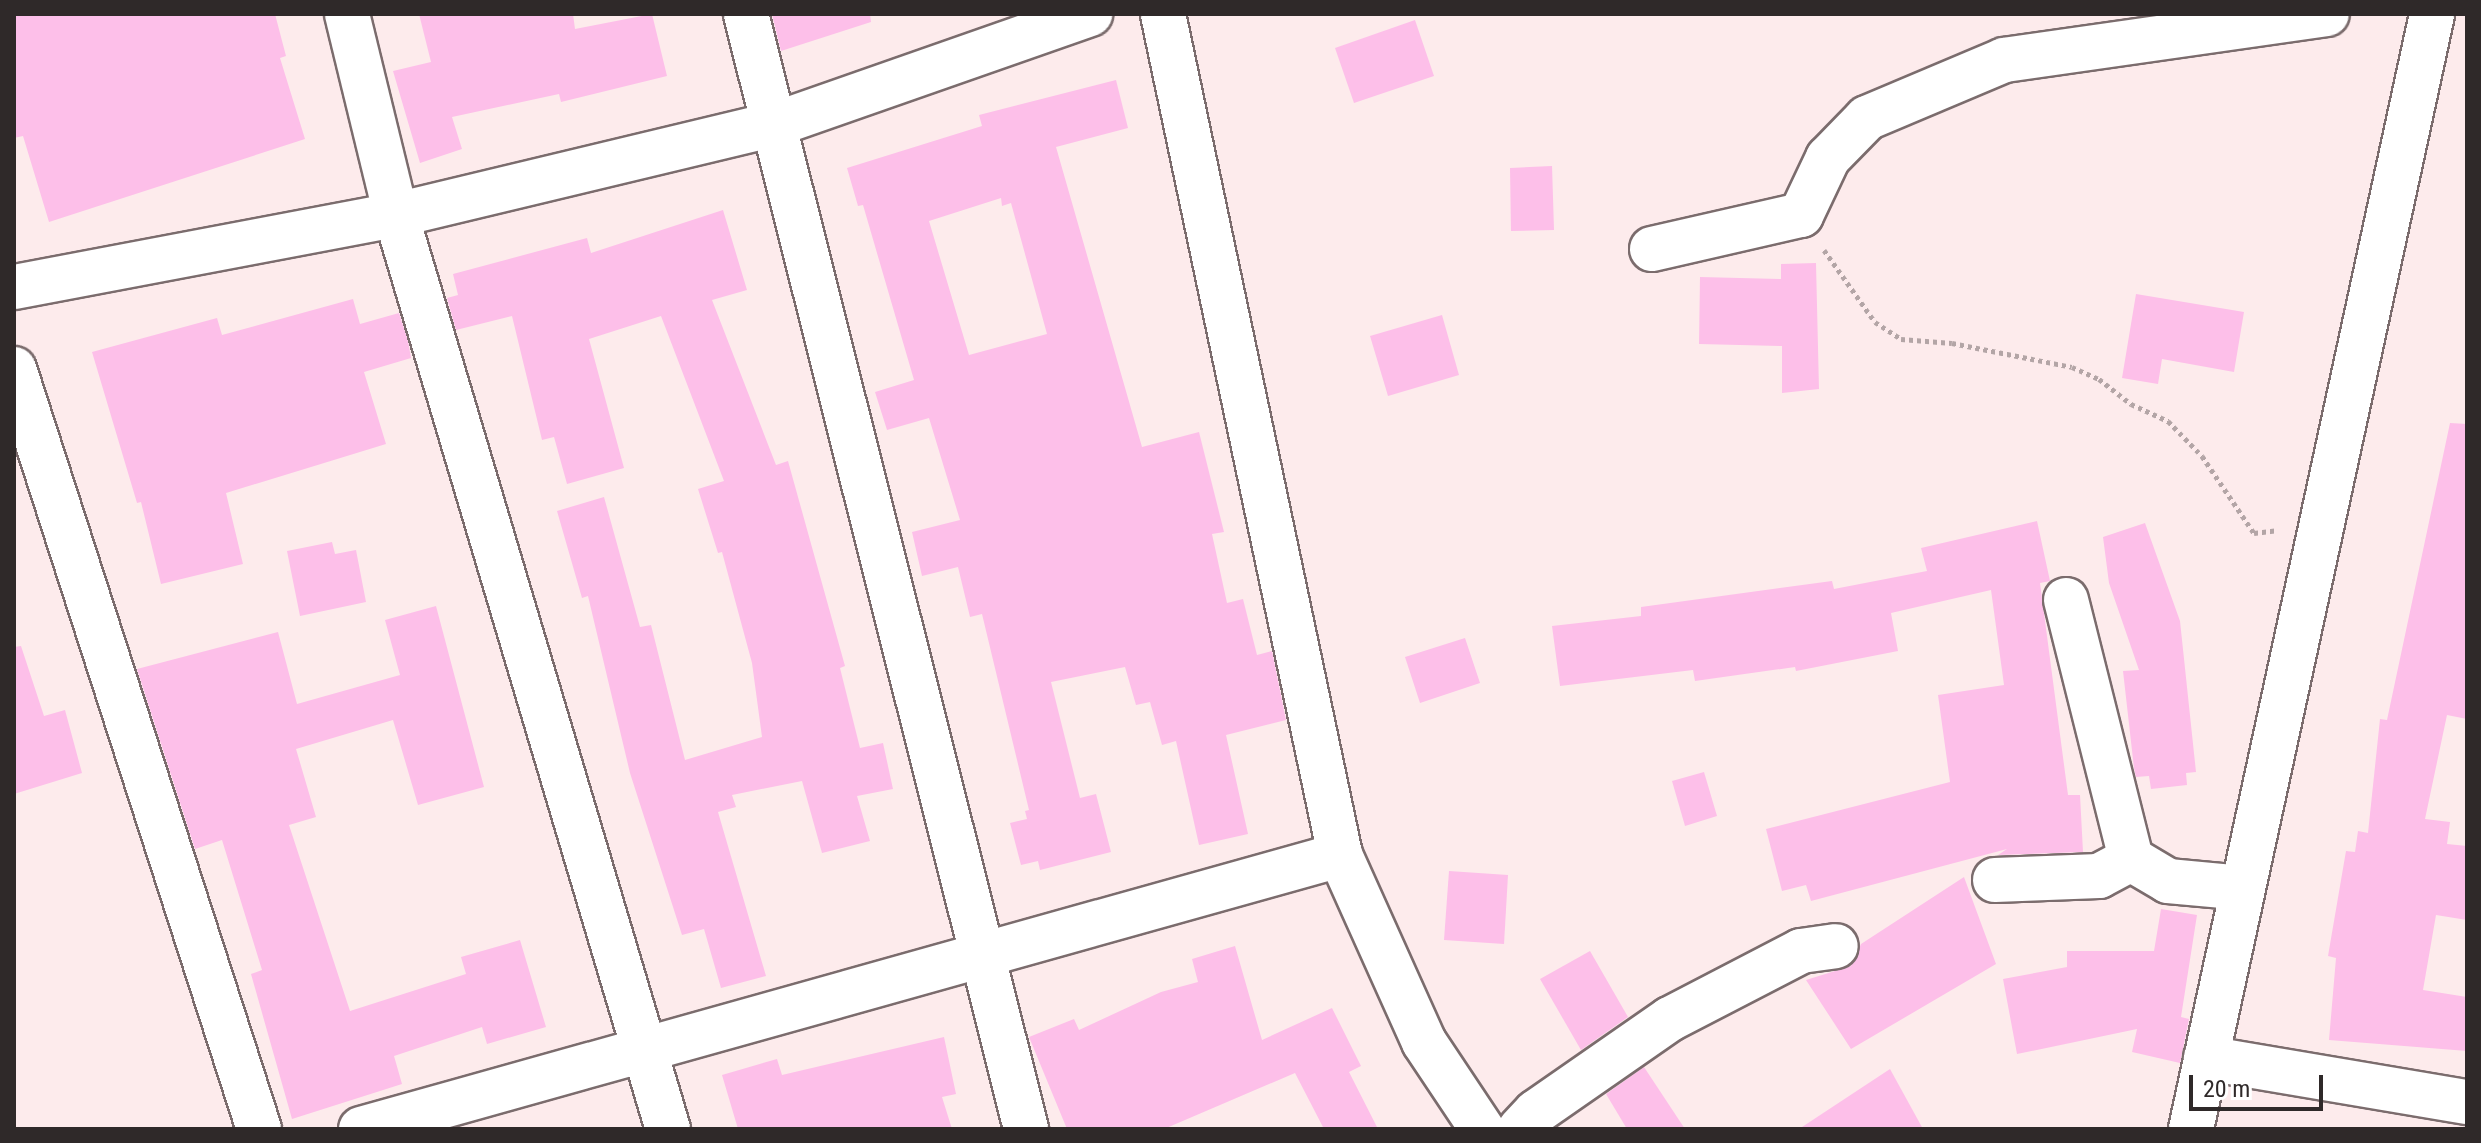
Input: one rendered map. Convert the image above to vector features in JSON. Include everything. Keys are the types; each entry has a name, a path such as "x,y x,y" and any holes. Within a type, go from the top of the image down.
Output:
{"street":[{"path":"347,14 396,215 640,1050 668,1129"},
{"path":"746,14 1026,1129"},
{"path":"14,287 396,215 776,124 1090,14"},
{"path":"1163,14 1340,855 1424,1042 1482,1129"},
{"path":"1652,249 1801,215 1828,158 1867,118 2004,60 2327,14"},
{"path":"2191,1129 2432,14"},
{"path":"14,369 259,1129"},
{"path":"2066,600 2131,859 2168,881 2243,888"},
{"path":"361,1129 640,1050 983,959 1340,855"},
{"path":"1995,880 2099,876 2131,859"},
{"path":"1520,1129 1536,1112 1670,1019 1801,951 1836,946"},
{"path":"2206,1058 2467,1102"}],"path":[{"path":"1801,215 1875,322 1901,339 1952,343 2072,367 2168,421 2202,456 2254,533 2322,525"}],"building":[{"path":"14,14 275,14 286,56 280,58 305,139 49,222 23,136 14,138"},
{"path":"419,14 573,14 575,29 652,14 667,76 561,102 559,94 452,117 462,149 420,163 393,71 431,62"},
{"path":"772,14 870,14 871,22 781,51"},
{"path":"1415,20 1434,76 1354,103 1335,48"},
{"path":"1116,80 1128,128 1056,147 1142,447 1199,432 1224,532 1212,534 1227,603 1243,599 1257,655 1272,651 1286,720 1226,735 1248,834 1199,845 1176,741 1162,745 1150,702 1136,705 1125,667 1051,682 1080,798 1096,794 1111,852 1040,870 1038,861 1021,865 1010,823 1027,819 1025,811 1029,810 982,614 970,617 958,567 922,576 912,532 960,520 929,418 887,430 875,392 914,380 863,205 858,206 847,168 982,126 979,115","holes":["1001,198 1002,206 1011,203 1047,334 969,355 929,221"]},
{"path":"1552,166 1554,230 1511,231 1510,168"},
{"path":"723,210 747,290 712,300 776,465 788,461 845,666 840,668 860,748 883,743 893,789 857,796 870,841 822,853 802,781 732,795 736,807 718,812 766,976 721,988 704,929 682,935 630,773 588,596 582,598 557,511 604,497 640,627 651,625 685,760 762,737 752,663 722,552 718,553 698,489 724,481 661,316 589,339 624,468 567,484 554,437 542,440 512,316 456,330 447,298 458,295 453,274 587,238 591,253"},
{"path":"1816,263 1819,389 1782,393 1782,346 1699,344 1700,277 1781,279 1781,264"},
{"path":"2136,294 2244,312 2234,372 2162,359 2158,384 2122,378"},
{"path":"353,299 360,324 399,313 408,341 411,358 364,372 386,444 226,493 243,564 161,584 141,502 137,503 92,352 217,318 222,335"},
{"path":"1442,315 1459,375 1388,396 1370,336"},
{"path":"2450,423 2467,424 2467,719 2447,715 2425,819 2450,822 2447,844 2467,846 2467,920 2436,915 2423,990 2467,997 2467,1051 2329,1040 2336,958 2328,956 2346,851 2355,852 2358,831 2368,833 2380,719 2387,720"},
{"path":"2037,521 2050,581 2040,583 2068,795 2080,795 2083,852 1998,855 2007,849 1811,901 1806,885 1782,891 1766,829 1950,782 1938,695 2004,685 1991,590 1891,613 1898,651 1796,671 1795,667 1695,681 1693,670 1560,686 1552,626 1641,616 1641,607 1832,581 1834,589 1927,571 1921,548"},
{"path":"2145,523 2180,621 2196,772 2186,773 2187,785 2151,789 2149,776 2136,777 2134,768 2123,671 2139,670 2109,583 2103,537"},
{"path":"332,542 335,554 356,550 366,602 300,616 287,551"},
{"path":"436,606 484,787 418,805 393,720 296,749 316,817 289,825 350,1011 466,974 461,957 520,940 546,1027 487,1044 482,1027 394,1056 402,1084 292,1119 251,974 262,970 222,840 195,849 137,669 278,632 297,704 400,675 385,620"},
{"path":"1465,638 1480,683 1420,703 1405,657"},
{"path":"21,646 44,716 65,710 82,773 14,794 14,647"},
{"path":"1704,772 1717,816 1685,826 1672,781"},
{"path":"1449,871 1508,875 1504,944 1444,940"},
{"path":"1964,877 1996,964 1851,1049 1806,980 1851,966 1861,944"},
{"path":"2161,909 2197,915 2181,1017 2189,1019 2180,1063 2132,1052 2137,1029 2017,1054 2003,979 2067,967 2067,951 2154,951"},
{"path":"1235,946 1262,1040 1332,1008 1361,1066 1349,1072 1378,1129 1324,1129 1295,1073 1164,1129 1067,1129 1029,1037 1074,1019 1079,1030 1161,992 1198,982 1192,959"},
{"path":"1590,951 1628,1017 1581,1050 1540,979"},
{"path":"944,1037 956,1094 942,1097 952,1129 738,1129 722,1075 777,1059 782,1075"},
{"path":"1644,1067 1685,1129 1627,1129 1606,1094"},
{"path":"1890,1069 1923,1129 1799,1129"}]}
